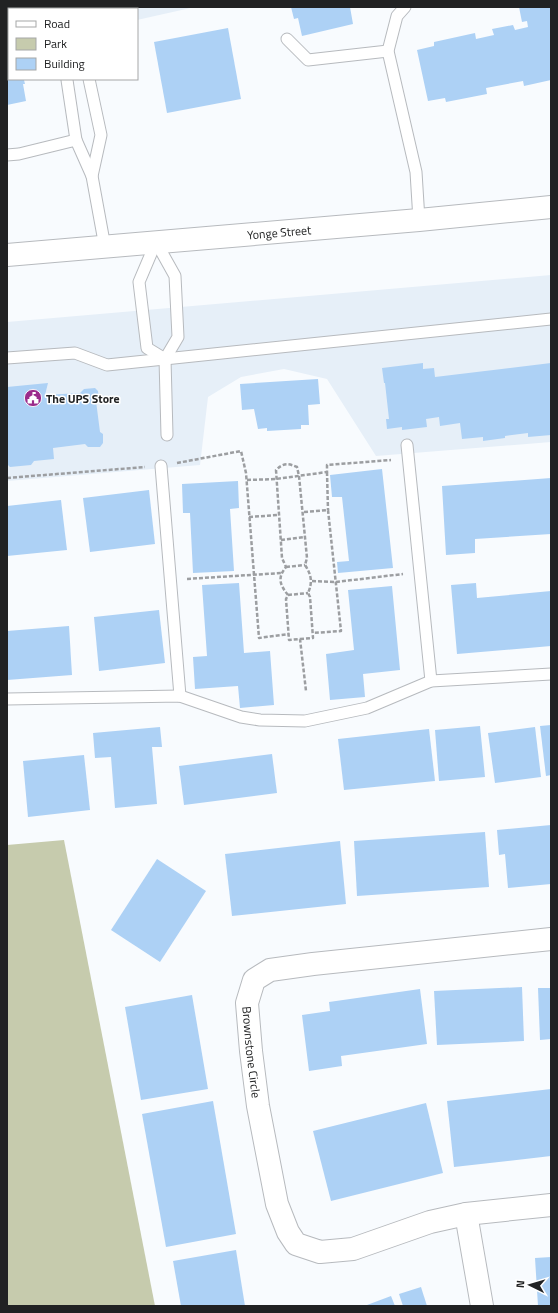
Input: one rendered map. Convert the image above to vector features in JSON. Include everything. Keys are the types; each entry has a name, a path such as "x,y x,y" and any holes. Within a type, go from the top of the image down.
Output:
{"street":[{"name":"Yonge Street","path":"7,255 419,220 551,207"},
{"name":"Brownstone Circle","path":"551,939 270,970 254,980 248,1004 250,1051 258,1106 277,1204 288,1232 296,1244 320,1252 354,1249 430,1222 466,1214 551,1205"},
{"path":"466,1214 482,1306"}],"lane":[{"path":"405,7 397,16 388,51 416,172 419,220"},
{"path":"287,39 308,60 388,51"},
{"path":"67,80 76,140 92,176 105,247"},
{"path":"89,80 100,135 92,176"},
{"path":"7,155 19,154 76,140"},
{"path":"156,242 139,282 147,348 165,359"},
{"path":"156,242 175,276 178,337 165,359 167,435"},
{"path":"7,358 75,353 107,365 551,319"},
{"path":"407,445 431,681"},
{"path":"161,466 180,696"},
{"path":"7,699 180,696 241,718 305,721 367,708 431,681 551,674"}],"path":[{"path":"7,478 161,466 241,451 247,480 258,638 289,634"},
{"path":"313,633 341,631 328,510 327,465 408,459"},
{"path":"286,567 282,558 276,470 280,465 289,463 298,467 304,512 307,558 304,565"},
{"path":"247,480 276,479 327,472"},
{"path":"304,512 328,510"},
{"path":"249,517 278,515"},
{"path":"281,540 305,537"},
{"path":"288,595 280,581 281,573 286,567 304,565"},
{"path":"288,595 286,599 289,640 313,638 310,597 308,593 312,582 310,572 304,565"},
{"path":"312,582 336,582 420,572"},
{"path":"170,580 281,573"},
{"path":"288,595 308,593"},
{"path":"300,639 306,691"}],"shaded area":[{"path":"195,7 138,20 138,8 90,8"},
{"path":"551,275 551,442 376,456 327,379 284,369 241,377 208,397 200,465 7,481 7,322"}],"green space":[{"path":"64,840 155,1306 7,1306 7,845"}],"building":[{"path":"291,7 350,7 353,24 302,36 298,18 294,19"},
{"path":"519,7 551,7 551,80 524,86 523,81 486,88 487,94 446,102 445,98 428,101 417,50 434,46 434,42 475,33 476,39 494,35 492,29 513,25 515,30 528,27 527,21 522,22"},
{"path":"228,28 241,99 167,113 154,42"},
{"path":"7,51 8,80 24,80 25,84 23,84 26,101 7,105"},
{"path":"423,363 423,369 434,368 435,377 551,363 551,435 528,437 528,433 483,441 483,437 462,439 460,423 440,426 439,417 426,419 427,427 402,430 402,427 387,429 386,419 389,419 382,368"},
{"path":"318,379 320,404 308,405 309,425 301,425 301,429 267,431 267,428 258,429 254,409 242,410 240,384"},
{"path":"48,383 45,395 80,393 84,389 95,388 98,391 99,401 96,401 100,432 103,434 103,443 100,447 88,447 85,444 53,448 54,459 34,461 31,465 10,467 7,464 7,387"},
{"path":"382,469 393,568 338,573 337,562 349,561 342,497 332,497 330,475"},
{"path":"551,478 551,534 475,539 475,553 446,555 442,486"},
{"path":"238,481 239,508 230,509 234,571 193,573 190,513 183,513 182,484"},
{"path":"149,490 155,544 90,552 83,498"},
{"path":"61,500 67,550 7,556 7,506"},
{"path":"239,583 244,653 270,651 274,705 240,708 238,686 195,689 193,657 207,656 202,585"},
{"path":"476,583 477,598 551,591 551,646 457,654 451,585"},
{"path":"392,586 400,670 363,674 365,697 330,700 326,654 354,650 348,590"},
{"path":"159,610 165,663 99,671 94,617"},
{"path":"69,626 72,675 7,680 7,631"},
{"path":"551,725 551,775 546,776 540,726"},
{"path":"480,726 485,777 439,781 435,730"},
{"path":"160,727 162,747 152,747 157,804 115,808 111,757 95,758 93,733"},
{"path":"535,727 541,777 495,783 488,733"},
{"path":"429,729 435,781 344,790 338,739"},
{"path":"272,754 277,793 184,805 179,766"},
{"path":"84,755 90,810 28,817 23,761"},
{"path":"551,825 551,884 508,888 505,854 499,855 497,830"},
{"path":"485,832 489,887 357,896 354,841"},
{"path":"340,841 346,904 232,916 225,854"},
{"path":"157,859 206,891 160,962 111,930"},
{"path":"522,987 524,1041 437,1045 434,991"},
{"path":"538,988 551,988 551,1039 540,1040"},
{"path":"420,989 427,1044 341,1056 342,1066 309,1071 302,1015 330,1011 329,1002"},
{"path":"192,995 208,1089 141,1100 125,1007"},
{"path":"551,1089 551,1156 454,1167 447,1101"},
{"path":"213,1101 236,1234 166,1247 142,1114"},
{"path":"426,1103 443,1173 331,1201 313,1131"},
{"path":"236,1250 245,1306 181,1306 173,1261"},
{"path":"551,1257 551,1306 538,1306 535,1258"},
{"path":"421,1287 427,1306 403,1306 399,1294"},
{"path":"391,1296 395,1306 367,1306 367,1305"}],"place":[{"name":"The UPS Store","path":"33,398"}]}
